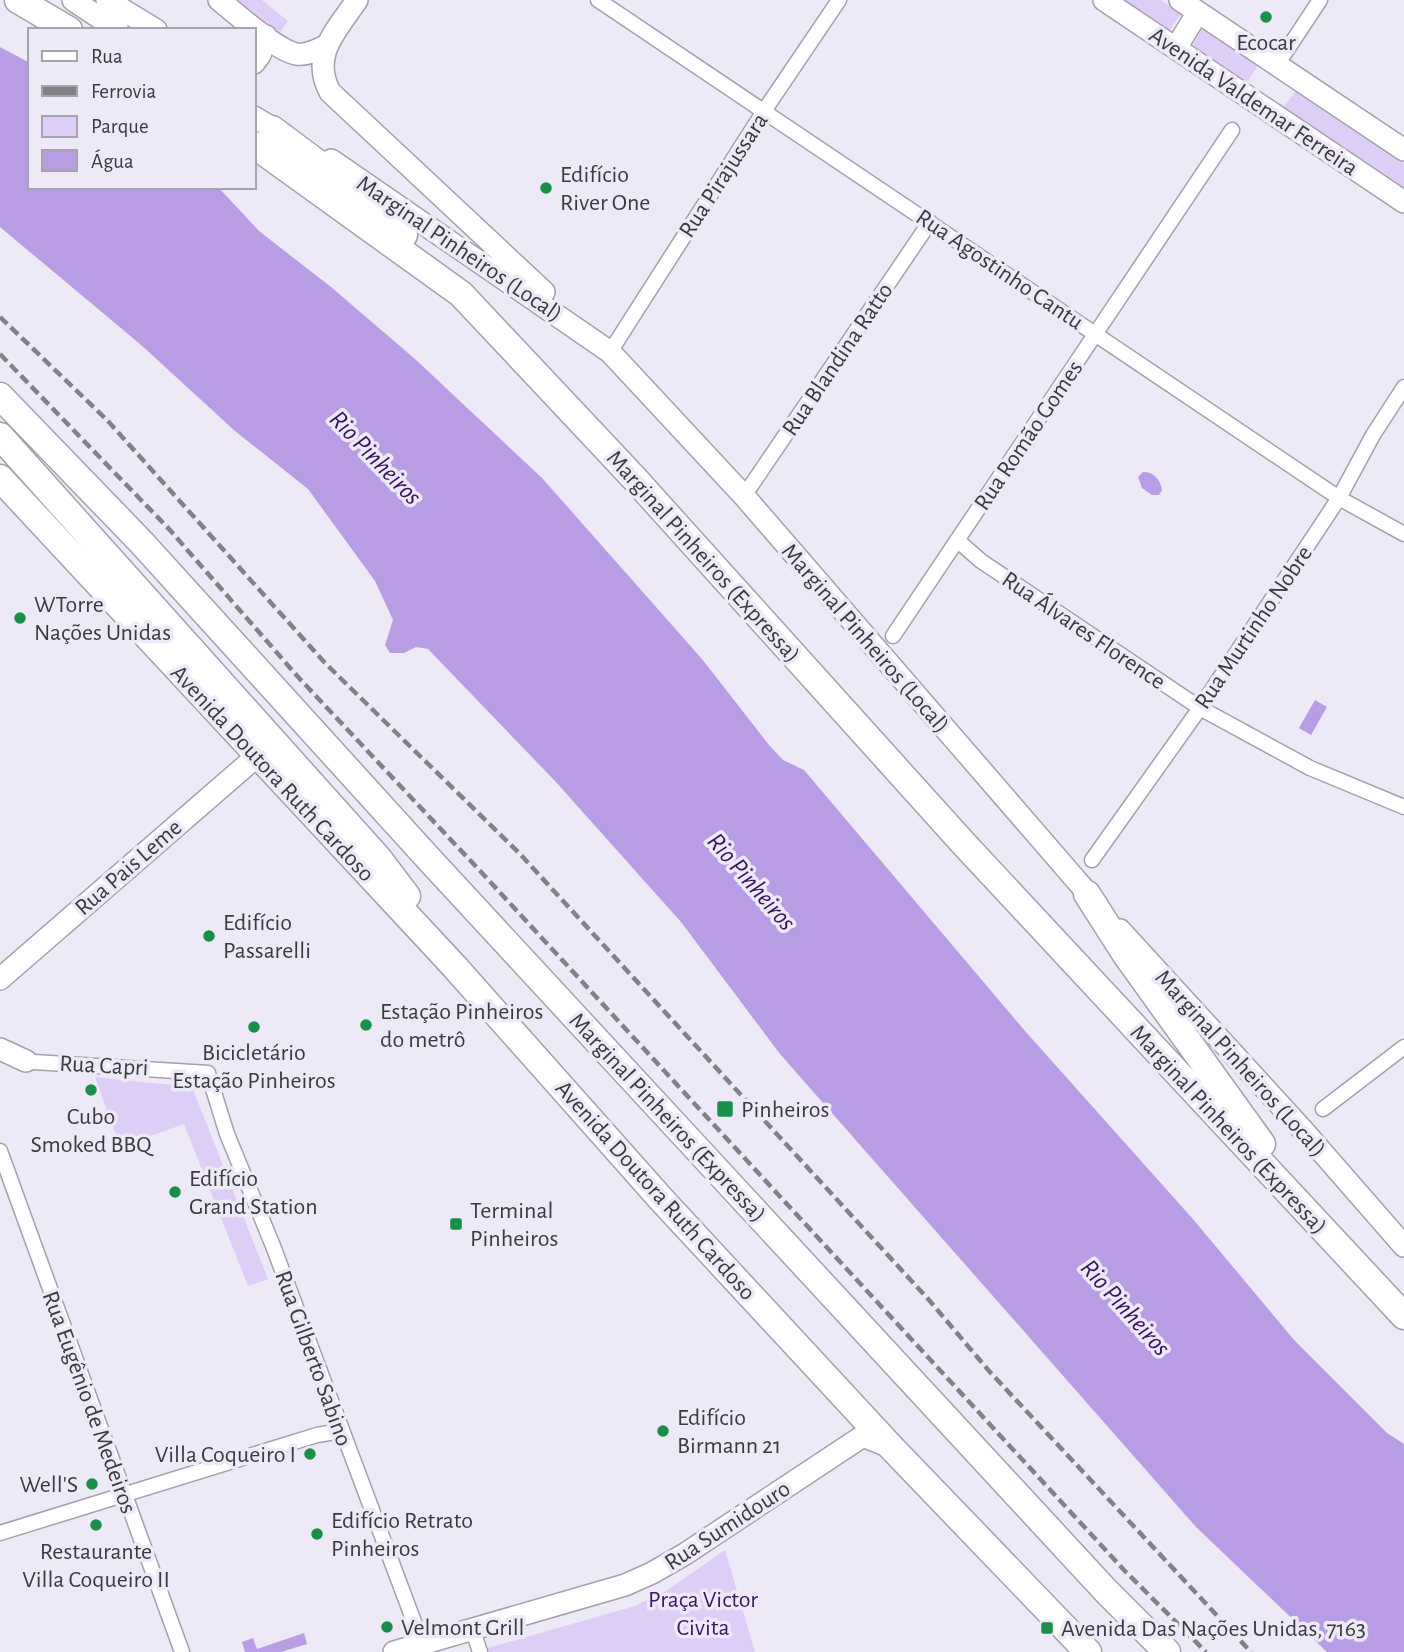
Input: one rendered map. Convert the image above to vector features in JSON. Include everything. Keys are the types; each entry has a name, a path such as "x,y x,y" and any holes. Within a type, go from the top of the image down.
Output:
{"highway":[{"path":"18,0 66,28"},
{"name":"Marginal Pinheiros (Expressa)","path":"260,130 371,205 432,261 634,478 973,854 1404,1316"},
{"name":"Marginal Pinheiros (Expressa)","path":"0,396 141,541 428,858 1106,1591 1167,1652"},
{"path":"0,436 379,859 419,914 425,924 428,939"},
{"name":"Avenida Doutora Ruth Cardoso","path":"0,478 510,1028 661,1199 890,1447 1088,1652"},
{"path":"1087,894 1125,955 1277,1164 1312,1218"}],"main road":[{"path":"73,0 115,28"},
{"path":"107,0 153,28"},
{"path":"219,0 255,28"},
{"path":"357,0 328,45 321,64 330,92 605,348"},
{"name":"Avenida Valdemar Ferreira","path":"1104,0 1404,202"},
{"path":"1176,48 1189,6"},
{"name":"Avenida Valdemar Ferreira","path":"1189,6 1404,150"},
{"path":"256,29 296,54 314,52 328,45"},
{"path":"256,60 265,36"},
{"name":"Marginal Pinheiros (Local)","path":"260,130 326,157 605,348 744,496 1087,894 1301,1128 1404,1246"},
{"name":"Rua Pais Leme","path":"0,979 257,756"},
{"path":"0,1049 26,1061"},
{"name":"Rua Sumidouro","path":"394,1652 625,1585 685,1554 863,1436 890,1447"}],"street":[{"name":"Rua Agostinho Cantu","path":"598,0 1339,498 1404,534"},
{"name":"Rua Pirajussara","path":"605,348 839,0"},
{"path":"1277,65 1320,0"},
{"name":"Rua Romão Gomes","path":"893,636 1233,130"},
{"name":"Rua Blandina Ratto","path":"744,496 930,222"},
{"name":"Rua Murtinho Nobre","path":"1092,860 1200,708 1339,498 1373,435 1404,387"},
{"name":"Rua Álvares Florence","path":"957,540 981,561 1200,708 1310,768 1404,807"},
{"path":"1323,1109 1404,1047"},
{"name":"Rua Capri","path":"0,1060 208,1073"},
{"name":"Rua Gilberto Sabino","path":"208,1073 228,1134 422,1643"},
{"name":"Rua Eugênio de Medeiros","path":"0,1152 181,1652"},
{"path":"0,1533 317,1435 341,1431"},
{"path":"472,1628 480,1652"}],"green space":[{"path":"238,0 262,0 288,21 280,32"},
{"path":"1123,0 1161,0 1181,14 1169,31"},
{"path":"1203,28 1258,65 1247,83 1192,46"},
{"path":"1296,91 1404,163 1404,189 1283,108"},
{"path":"95,1077 192,1087 268,1279 248,1286 184,1124 120,1147"},
{"name":"Praça Victor Civita","path":"725,1550 755,1652 474,1652 635,1606 666,1591"}],"water":[{"name":"Rio Pinheiros","path":"0,47 28,62 28,189 220,189 259,231 331,287 415,359 542,478 702,659 769,745 783,760 804,770 1025,1031 1192,1218 1295,1341 1387,1433 1404,1444 1404,1652 1327,1652 1196,1527 780,1054 681,922 555,781 428,649 416,647 404,653 390,653 385,645 393,620 375,581 308,489 235,431 140,344 0,227"},
{"path":"1143,472 1158,479 1162,490 1159,495 1152,495 1142,488 1138,477"},
{"path":"1315,700 1327,707 1311,735 1299,728"},
{"path":"304,1633 307,1644 281,1652 245,1652 242,1642 253,1638 257,1649"}],"railway":[{"path":"0,317 107,420 325,663 520,854 929,1300 989,1371 1251,1652"},
{"path":"0,354 169,529 299,678 1124,1570 1206,1652"}],"place":[{"name":"Ecocar","path":"1266,17"},
{"name":"Edifício River One","path":"546,188"},
{"name":"WTorre Nações Unidas","path":"20,618"},
{"name":"Edifício Passarelli","path":"209,936"},
{"name":"Estação Pinheiros do metrô","path":"366,1025"},
{"name":"Bicicletário Estação Pinheiros","path":"254,1027"},
{"name":"Cubo Smoked BBQ","path":"91,1090"},
{"name":"Pinheiros","path":"725,1109"},
{"name":"Edifício Grand Station","path":"175,1192"},
{"name":"Terminal Pinheiros","path":"456,1224"},
{"name":"Edifício Birmann 21","path":"663,1431"},
{"name":"Villa Coqueiro I","path":"310,1454"},
{"name":"Well'S","path":"92,1484"},
{"name":"Restaurante Villa Coqueiro II","path":"96,1525"},
{"name":"Edifício Retrato Pinheiros","path":"317,1534"},
{"name":"Velmont Grill","path":"387,1627"},
{"name":"Avenida Das Nações Unidas, 7163","path":"1047,1628"}]}
